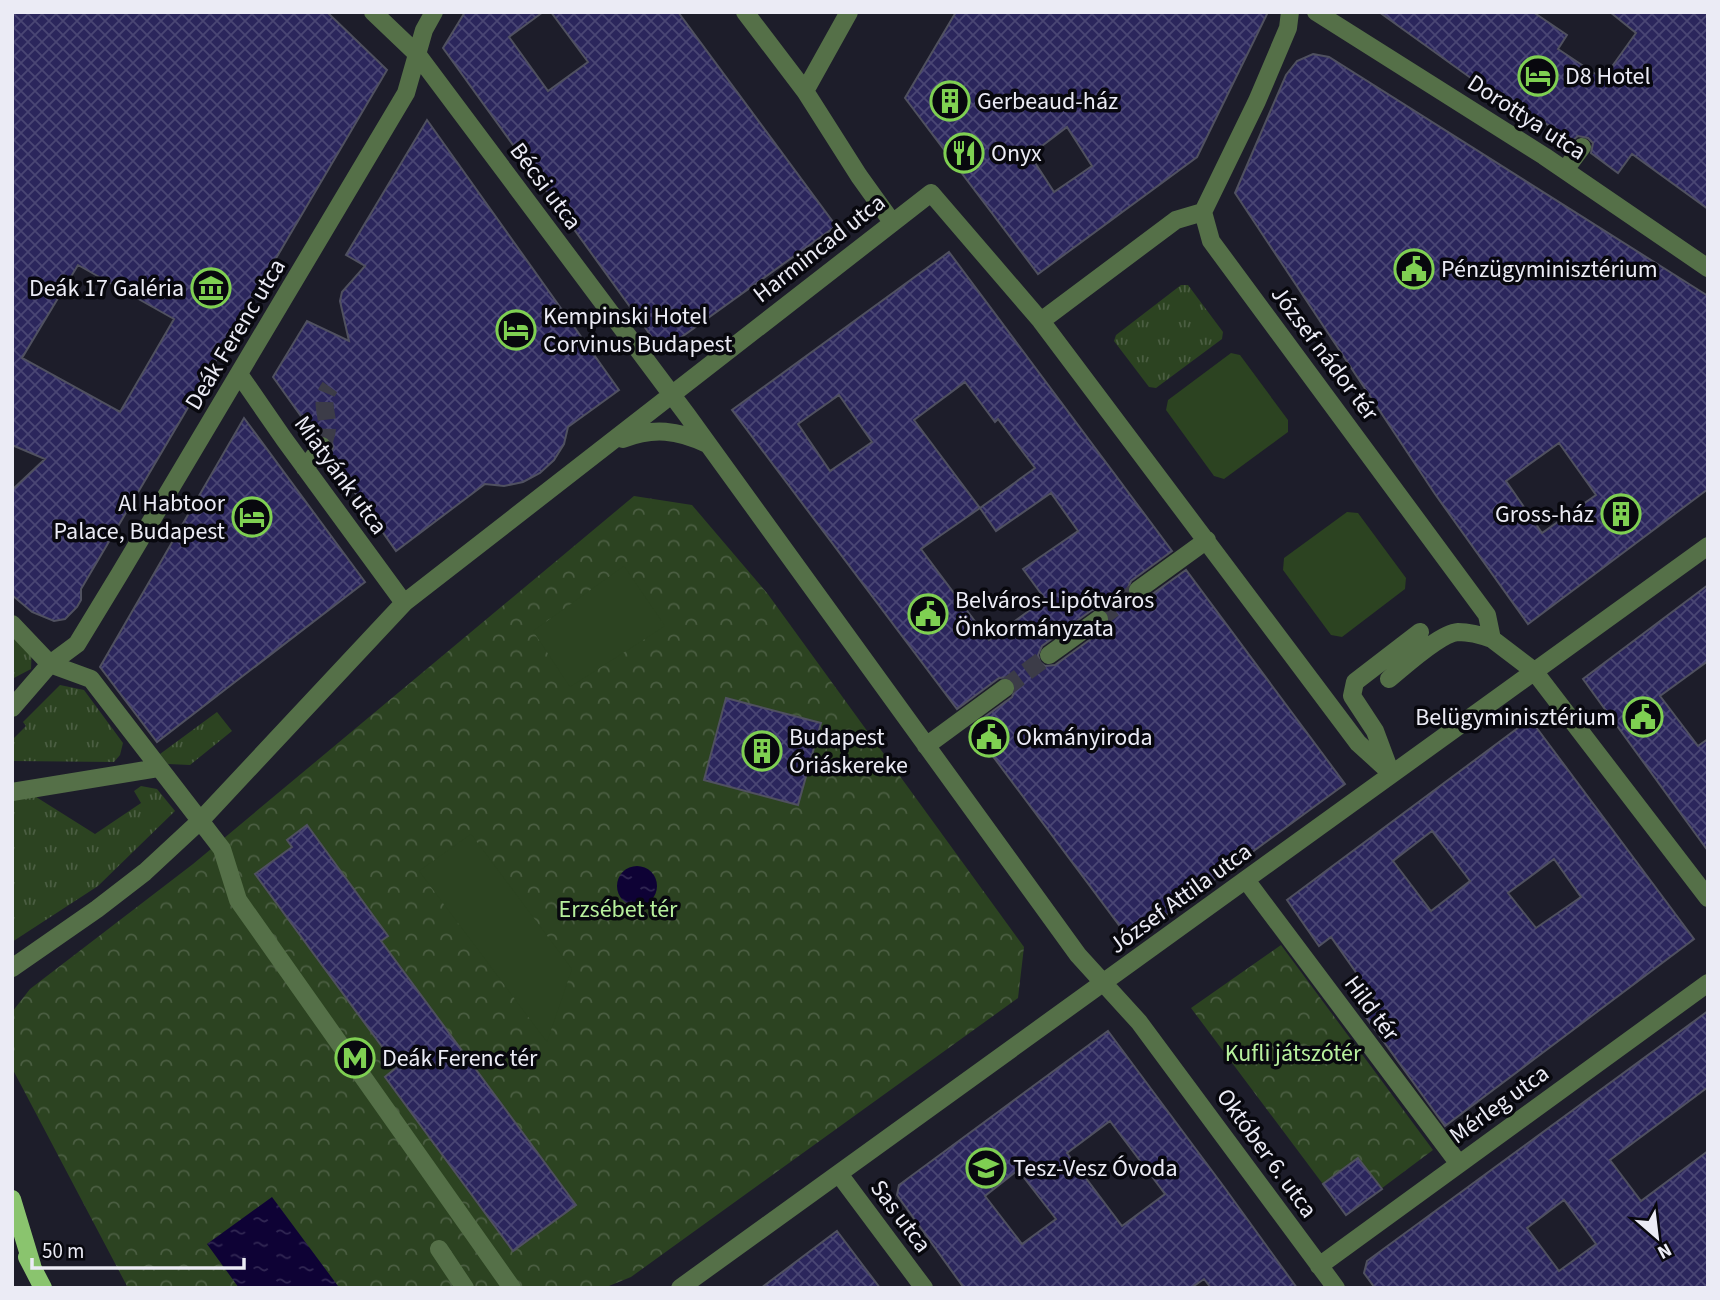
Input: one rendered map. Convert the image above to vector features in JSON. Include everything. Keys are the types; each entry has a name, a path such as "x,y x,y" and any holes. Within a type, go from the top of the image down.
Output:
{"main road":[{"path":"12,1199 32,1265 43,1288"},
{"path":"12,1236 32,1265"}],"street":[{"name":"Bécsi utca","path":"373,12 417,54 673,396"},
{"name":"Deák Ferenc utca","path":"50,664 77,644 407,93 424,30 434,12"},
{"path":"745,12 804,91 892,222"},
{"path":"804,91 849,12"},
{"path":"1290,12 1289,28 1203,212 1176,220 1041,321 1358,743 1392,774"},
{"name":"Dorottya utca","path":"1316,12 1544,156 1708,268"},
{"path":"1565,170 1583,147"},
{"name":"Harmincad utca","path":"673,396 931,193 1041,321"},
{"name":"József nádor tér","path":"1203,212 1211,241 1487,615 1492,639"},
{"name":"Miatyánk utca","path":"239,374 404,603"},
{"path":"12,968 145,872 200,821 404,603 673,396 1078,955 1104,984"},
{"path":"608,445 640,432 659,431 688,434 710,446"},
{"path":"305,468 322,446"},
{"path":"1138,590 1207,540"},
{"name":"József Attila utca","path":"680,1288 1708,546"},
{"path":"1049,655 1099,619"},
{"path":"12,624 50,664 91,679 222,849 238,900 512,1288"},
{"path":"1392,774 1375,731 1352,696 1355,682 1420,632"},
{"path":"1388,679 1442,638 1455,632 1473,633 1492,639 1534,671 1708,898"},
{"path":"12,708 50,664"},
{"path":"926,746 1005,688"},
{"path":"12,792 158,768"},
{"name":"Hild tér","path":"1246,880 1459,1164"},
{"name":"Mérleg utca","path":"1319,1266 1708,983"},
{"name":"Október 6. utca","path":"1104,984 1139,1022 1336,1288"},
{"name":"Sas utca","path":"839,1174 924,1288"},
{"path":"439,1249 465,1288"}],"green space":[{"path":"1181,285 1188,285 1223,332 1222,339 1156,388 1149,387 1114,341 1116,335"},
{"path":"1231,353 1240,355 1288,420 1288,432 1224,479 1214,476 1166,410 1168,400"},
{"name":"Erzsébet tér","path":"634,496 692,505 767,593 1024,947 1018,998 631,1277 604,1288 128,1288 12,1068 12,1012 30,989 193,864"},
{"path":"1347,512 1358,513 1406,578 1405,589 1342,637 1331,635 1283,570 1284,558"},
{"path":"624,566 665,626 570,687 533,631"},
{"path":"12,631 32,645 31,669 12,679"},
{"path":"60,685 84,690 123,743 120,755 114,762 12,761 12,740 26,726 23,722"},
{"path":"217,712 232,731 190,765 168,764 160,754"},
{"path":"141,786 157,789 175,811 98,886 12,942 12,794 33,795 95,834 141,803 134,791"},
{"path":"471,834 572,969 547,1042 419,871"},
{"name":"Kufli játszótér","path":"1281,945 1433,1150 1346,1215 1191,1008"}],"water":[{"path":"637,866 651,872 657,886 651,900 637,906 623,900 617,886 623,872"},
{"path":"272,1197 338,1286 239,1288 207,1244"}],"building":[{"path":"12,12 327,12 387,70 81,589 81,600 77,607 65,619 54,621 32,612 12,595 12,490 45,459 12,445","holes":["78,265 174,319 120,412 22,358"]},
{"path":"465,12 543,12 509,37 548,91 588,62 551,12 678,12 836,226 662,351 443,48"},
{"path":"956,12 1268,12 1197,157 1038,274 905,98","holes":["1067,127 1092,166 1054,192 1030,155"]},
{"path":"1379,12 1533,12 1567,35 1558,49 1603,79 1636,33 1610,12 1708,12 1708,209 1632,154 1618,173 1591,153 1593,143 1588,138 1578,136 1573,140 1475,81"},
{"path":"1313,54 1329,57 1708,296 1708,489 1528,624 1435,494 1235,193 1286,75 1297,61","holes":["1559,443 1596,495 1542,533 1506,481"]},
{"name":"Kempinski Hotel Corvinus Budapest","path":"427,120 619,390 568,427 564,444 554,460 540,473 523,482 504,486 485,484 396,551 329,456 333,448 332,441 324,435 316,437 273,377 307,321 349,341 340,301 342,292 365,266 346,255"},
{"path":"949,252 1172,551 1131,581 1127,590 1129,597 1138,601 1144,600 1186,570 1345,784 1131,941 971,727 1012,697 1016,687 1014,681 1009,677 999,678 957,709 732,410","holes":["965,382 995,422 998,419 1035,468 980,508 914,420","839,395 872,442 830,471 798,424","1051,493 1078,531 1023,569 1045,599 989,640 921,549 980,508 996,531","1099,608 1108,612 1110,617 1106,628 1055,665 1045,666 1040,662 1038,655 1042,646 1092,610"]},
{"name":"Al Habtoor Palace, Budapest","path":"244,418 365,582 157,742 100,667"},
{"name":"Belügyminisztérium","path":"1708,585 1708,661 1660,696 1698,746 1708,739 1708,851 1583,679"},
{"name":"Budapest Óriáskereke","path":"726,698 821,723 798,805 704,780"},
{"path":"1530,719 1694,939 1445,1126 1360,1009 1374,998 1331,937 1319,946 1287,900","holes":["1432,831 1470,881 1431,911 1393,861","1554,859 1581,897 1536,928 1508,893"]},
{"path":"307,825 388,936 381,941 576,1205 513,1251 385,1077 397,1067 255,874 292,847 287,840"},
{"path":"1708,1011 1708,1087 1610,1160 1641,1201 1708,1151 1708,1288 1375,1288 1364,1273 1367,1261","holes":["1564,1200 1596,1244 1559,1271 1527,1228"]},
{"path":"1108,1031 1297,1288 1211,1288 1204,1279 1191,1288 964,1288 897,1195 899,1185","holes":["1110,1121 1165,1194 1122,1226 1067,1153","1018,1170 1056,1219 1022,1244 985,1196"]},
{"path":"1358,1158 1382,1189 1346,1215 1323,1184"},
{"path":"837,1231 880,1288 761,1288"}],"tunnel":[{"path":"322,446 327,430 324,402 330,387"},
{"path":"1099,619 1138,590"},
{"path":"1005,688 1049,655"}],"place":[{"name":"D8 Hotel","path":"1538,76"},
{"name":"Gerbeaud-ház","path":"950,101"},
{"name":"Onyx","path":"964,153"},
{"name":"Pénzügyminisztérium","path":"1414,269"},
{"name":"Deák 17 Galéria","path":"211,288"},
{"name":"Kempinski Hotel Corvinus Budapest","path":"516,330"},
{"name":"Gross-ház","path":"1621,514"},
{"name":"Al Habtoor Palace, Budapest","path":"252,517"},
{"name":"Belváros-Lipótváros Önkormányzata","path":"928,614"},
{"name":"Belügyminisztérium","path":"1643,717"},
{"name":"Okmányiroda","path":"989,737"},
{"name":"Budapest Óriáskereke","path":"762,751"},
{"name":"Deák Ferenc tér","path":"355,1058"},
{"name":"Tesz-Vesz Óvoda","path":"986,1168"}]}
